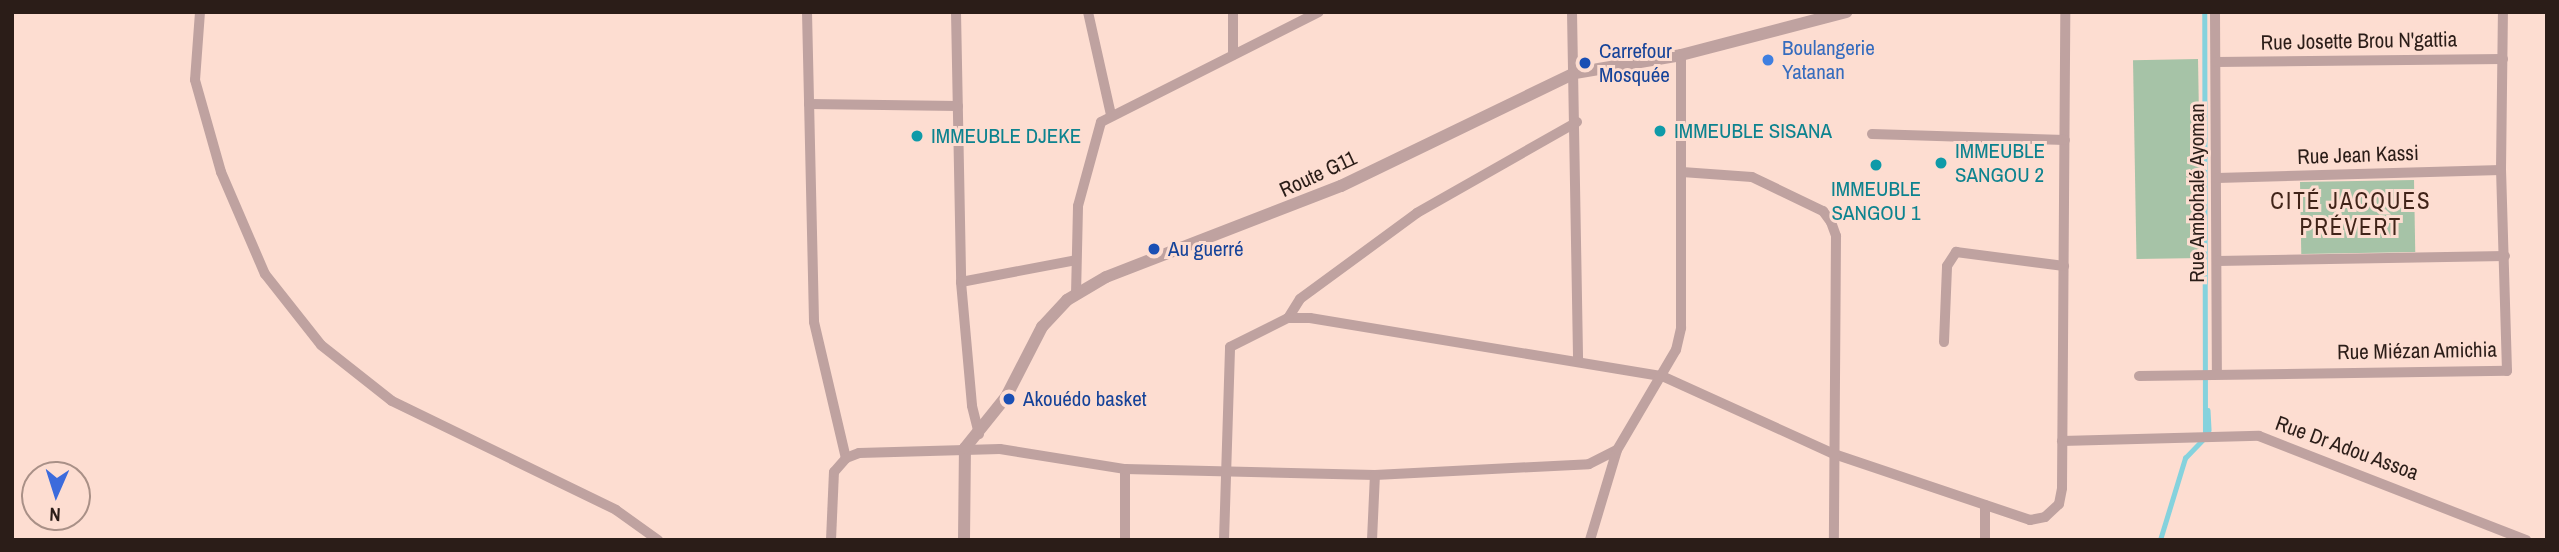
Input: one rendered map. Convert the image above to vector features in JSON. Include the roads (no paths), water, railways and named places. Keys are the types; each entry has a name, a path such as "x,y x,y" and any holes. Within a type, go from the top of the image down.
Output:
{"street":[{"path":"200,12 195,80 221,172 265,274 321,345 392,401 616,510 658,540"},
{"path":"807,12 814,322 846,458"},
{"path":"956,12 961,282 972,406 979,434"},
{"path":"1088,12 1111,115"},
{"path":"1233,12 1233,55"},
{"path":"1076,295 1078,206 1091,147 1101,122 1319,12"},
{"path":"1572,12 1577,122 1578,359"},
{"name":"Route G11","path":"965,448 979,434 1006,397 1042,327 1076,295 1106,277 1340,186 1575,73 1681,54 1846,12"},
{"path":"1224,540 1230,346 1288,318 1310,317 1578,359 1662,376 1834,454 2030,520 2045,517 2059,504 2062,441 2065,12"},
{"name":"Rue Ambohalé Ayoman","path":"2215,12 2217,373"},
{"name":"Rue Miézan Amichia","path":"2139,376 2507,371 2501,170 2504,12"},
{"path":"1590,540 1617,450 1662,376 1681,328 1681,54"},
{"name":"Rue Josette Brou N'gattia","path":"2216,62 2503,59"},
{"path":"809,104 958,106"},
{"path":"1288,318 1300,299 1417,213 1577,122"},
{"path":"1872,134 2065,140"},
{"name":"Rue Jean Kassi","path":"2217,178 2501,170"},
{"path":"1682,172 1752,177 1823,211 1831,222 1836,236 1834,540"},
{"path":"1944,342 1947,266 1956,252 2064,266"},
{"path":"2217,261 2505,256"},
{"path":"961,282 1076,260"},
{"name":"Rue Dr Adou Assoa","path":"2062,441 2259,436 2526,540"},
{"path":"964,540 965,448"},
{"path":"831,540 834,472 846,458 859,453 1000,449 1125,469 1375,475 1588,464 1617,450"},
{"path":"1125,469 1125,540"},
{"path":"1372,540 1375,475"},
{"path":"1985,505 1985,540"}],"waterway":[{"path":"2160,540 2185,458 2205,437 2204,12"},
{"path":"2208,410 2209,430"}],"place":[{"name":"Boulangerie Yatanan","path":"1768,60"},
{"name":"Carrefour Mosquée","path":"1585,63"},
{"name":"IMMEUBLE SISANA","path":"1660,131"},
{"name":"IMMEUBLE DJEKE","path":"917,136"},
{"name":"IMMEUBLE SANGOU 2","path":"1941,163"},
{"name":"IMMEUBLE SANGOU 1","path":"1876,165"},
{"name":"Au guerré","path":"1154,249"},
{"name":"Akouédo basket","path":"1009,399"}],"district":[{"name":"CITÉ JACQUES PRÉVERT","path":"2351,214"}]}
